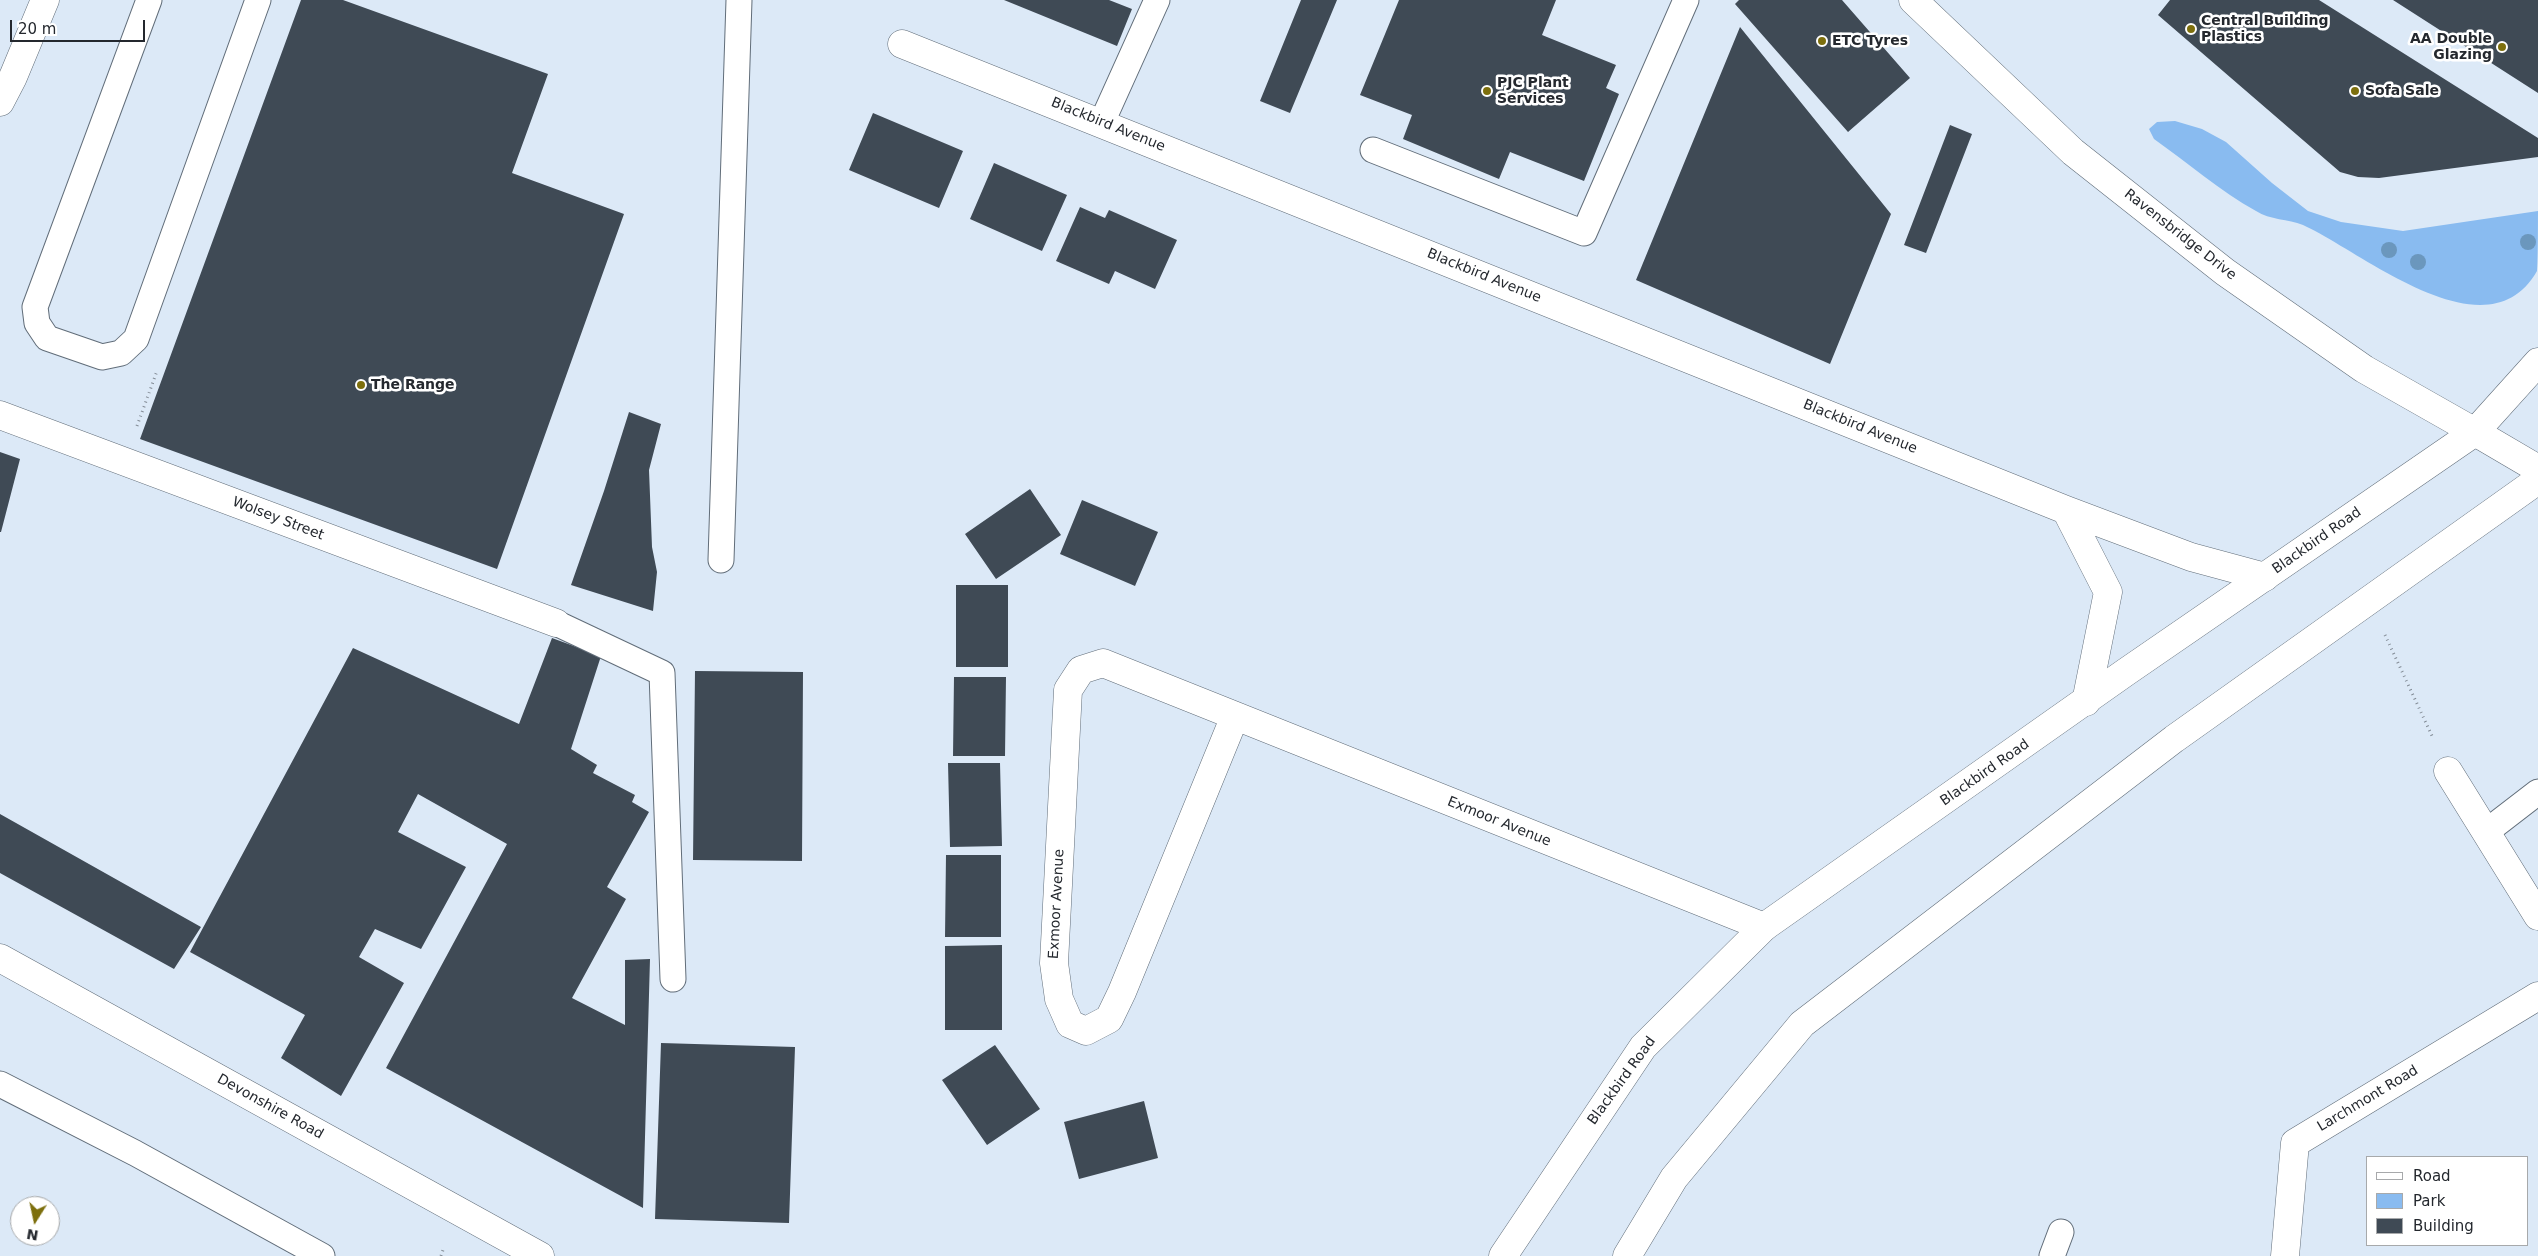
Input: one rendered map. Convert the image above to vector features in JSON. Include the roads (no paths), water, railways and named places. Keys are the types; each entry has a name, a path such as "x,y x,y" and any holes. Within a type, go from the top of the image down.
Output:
{"street":[{"path":"0,102 13,77 44,0"},
{"name":"Ravensbridge Drive","path":"1913,0 2074,152 2225,272 2364,369 2538,469"},
{"name":"Blackbird Avenue","path":"902,44 1102,122 2066,510 2191,557 2265,577"},
{"name":"Blackbird Road","path":"1503,1256 1643,1047 1764,927 2476,432 2538,362"},
{"name":"Wolsey Street","path":"0,415 556,623"},
{"path":"1627,1256 1674,1178 1802,1024 2174,739 2538,480"},
{"path":"2066,510 2108,592 2086,702"},
{"name":"Exmoor Avenue","path":"1234,716 1122,992 1109,1019 1086,1031 1070,1024 1059,999 1054,963 1068,690 1081,670 1103,663 1764,927"},
{"path":"2448,771 2538,916"},
{"name":"Devonshire Road","path":"0,958 540,1256"},
{"name":"Larchmont Road","path":"2285,1256 2295,1143 2538,996"}],"lane":[{"path":"149,0 35,307 37,324 47,338 102,357 121,353 136,339 258,0"},
{"path":"721,560 739,0"},
{"path":"1102,122 1157,0"},
{"path":"1373,150 1584,233 1686,0"},
{"path":"556,623 662,673 673,979"},
{"path":"2486,832 2538,792"},
{"path":"0,1084 135,1153 322,1256"},
{"path":"2052,1256 2061,1232"}],"place":[{"name":"Central Building Plastics","path":"2191,29"},
{"name":"ETC Tyres","path":"1822,41"},
{"name":"AA Double Glazing","path":"2502,47"},
{"name":"PJC Plant Services","path":"1487,91"},
{"name":"Sofa Sale","path":"2355,91"},
{"name":"The Range","path":"361,385"}]}
